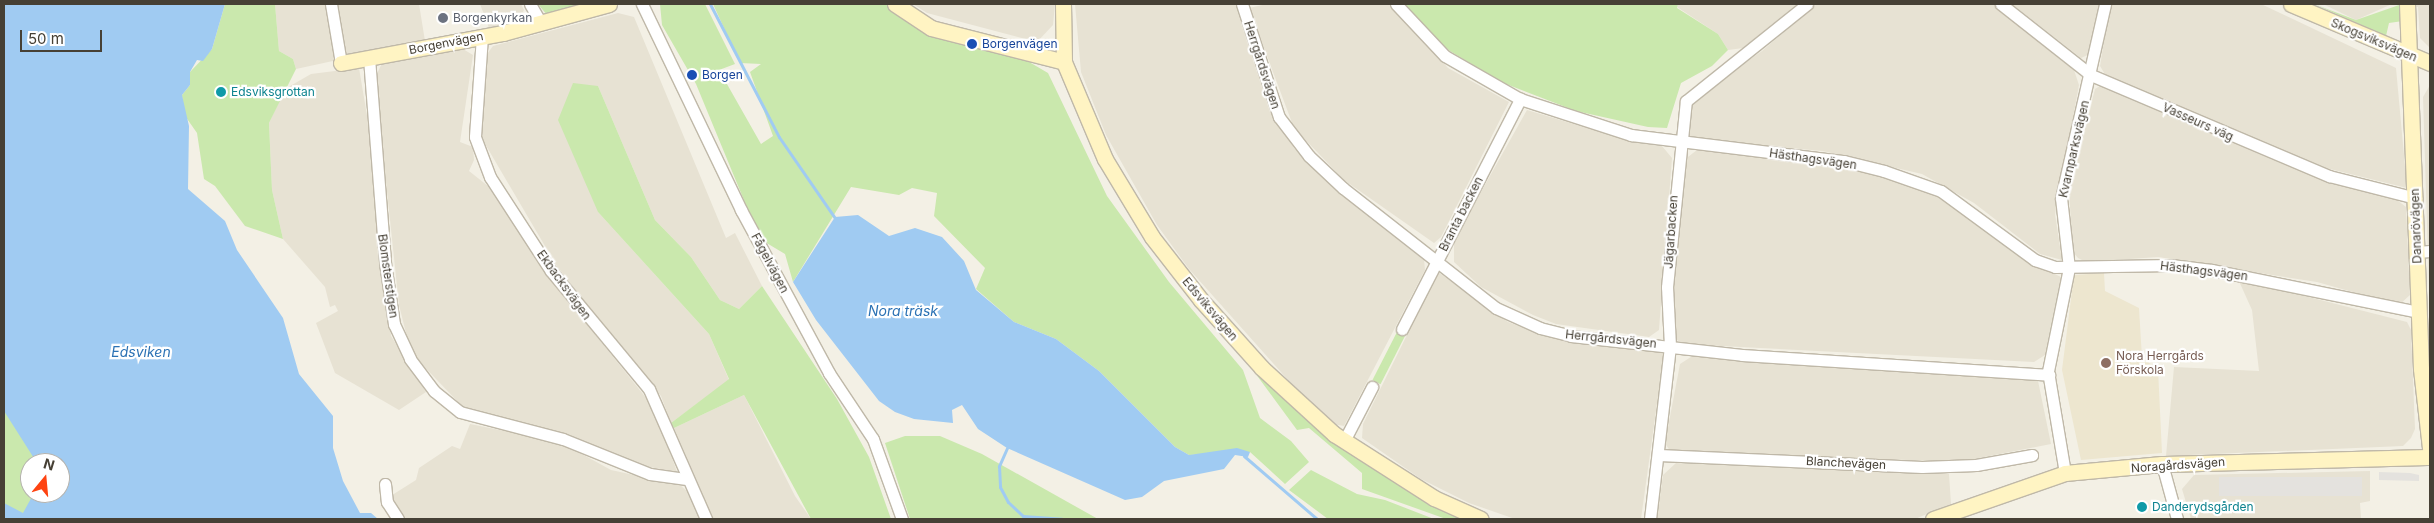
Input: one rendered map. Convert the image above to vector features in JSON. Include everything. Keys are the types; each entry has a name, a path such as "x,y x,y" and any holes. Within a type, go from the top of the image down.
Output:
{"street":[{"path":"331,4 341,63"},
{"path":"530,4 541,23"},
{"name":"Borgenvägen","path":"341,63 482,36 541,23 609,4"},
{"name":"Fågelvägen","path":"642,4 741,210 829,373 873,439 902,519"},
{"path":"895,4 931,28 1064,62"},
{"name":"Edsviksvägen","path":"1063,4 1064,62 1105,159 1152,237 1262,368 1344,441 1434,498 1481,519"},
{"name":"Herrgårdsvägen","path":"1245,4 1279,117 1309,156 1342,188 1496,308 1540,328 1571,336 1742,355 2048,375"},
{"name":"Hästhagsvägen","path":"1396,4 1445,56 1520,99 1631,135 1678,143 1844,161 1893,174 1940,191 2035,260 2069,268 2171,265 2212,270 2419,312"},
{"name":"Jägarbacken","path":"1650,519 1659,455 1670,346 1667,287 1678,143 1686,102 1807,4"},
{"name":"Vasseurs väg","path":"2001,4 2091,75 2329,176 2416,198"},
{"name":"Kvarnparksvägen","path":"2065,473 2048,375 2069,268 2061,198 2091,75 2105,4"},
{"name":"Skogsviksvägen","path":"2290,4 2409,56 2430,63"},
{"name":"Danarövägen","path":"2407,4 2416,198 2424,252 2419,312 2426,369 2430,448"},
{"name":"Ekbacksvägen","path":"482,36 475,137 490,177 551,271 649,389 706,519"},
{"name":"Blomsterstigen","path":"369,58 384,263 394,324 410,359 434,391 460,412 563,440 642,472 688,478"},
{"name":"Branta backen","path":"1402,329 1520,99"},
{"path":"1344,441 1372,387"},
{"name":"Blanchevägen","path":"1659,455 1922,467 1976,465 2032,455"},
{"name":"Noragårdsvägen","path":"1933,519 2065,473 2162,464 2430,456"},
{"path":"2162,464 2177,519"},
{"path":"385,484 387,502 398,519"}],"shaded area":[{"path":"275,4 419,4 425,41 296,69 293,59 279,51"},
{"path":"480,4 521,4 524,10 519,21 489,28"},
{"path":"913,4 1055,4 1053,25 1037,42 927,13"},
{"path":"1075,4 1238,4 1275,114 1294,148 1349,200 1424,259 1425,270 1344,426 1333,424 1305,399 1189,269 1157,225 1106,135 1081,72"},
{"path":"1267,4 1392,4 1448,68 1509,102 1441,237 1434,243 1344,180 1294,128 1249,8"},
{"path":"1678,4 1797,4 1743,48 1728,50 1718,34 1677,7"},
{"path":"1817,4 1993,4 2072,64 2079,85 2055,214 2062,260 2040,254 1974,203 1922,174 1823,151 1692,139 1686,129 1694,98 1762,51"},
{"path":"2012,4 2099,4 2090,54 2081,58"},
{"path":"2110,4 2261,4 2396,68 2407,188 2326,168 2106,76 2100,66"},
{"path":"2323,4 2392,4 2356,20"},
{"path":"2392,4 2430,4 2430,48 2420,38 2418,7"},
{"path":"618,13 634,17 726,238 735,233 762,286 739,309 720,300 691,257 655,220 598,86 598,212 709,334 729,380 671,423 661,396 562,275 481,137 487,54 493,46"},
{"path":"463,49 473,55 460,142 473,147 474,160 469,171 493,190 552,281 655,409 677,472 633,464 462,406 411,353 399,305 375,78 382,63"},
{"path":"359,68 374,157 391,336 426,392 399,410 335,373 316,323 338,311 335,305 330,307 325,287 283,239 272,190 269,123 285,89 311,74"},
{"path":"2430,85 2430,321 2423,97"},
{"path":"2100,86 2290,167 2397,200 2406,207 2410,295 2399,305 2317,282 2158,257 2086,262 2078,258 2073,252 2069,192 2095,89"},
{"path":"1527,110 1634,142 1662,146 1672,158 1659,330 1649,337 1556,324 1533,315 1481,287 1454,262 1454,240"},
{"path":"1697,150 1852,168 1921,187 1963,211 2036,265 2061,277 2045,355 2034,362 1682,344 1676,339 1672,286 1684,160"},
{"path":"1438,272 1508,322 1545,336 1664,353 1641,519 1515,519 1469,503 1421,479 1362,438 1363,424"},
{"name":"Nora Herrgårds Förskola","path":"2104,273 2105,291 2139,308 2142,358 2158,369 2162,453 2081,460 2062,370 2074,275"},
{"path":"2238,279 2407,322 2411,330 2415,429 2411,438 2403,446 2166,456 2174,367 2259,371 2252,310"},
{"path":"1694,355 2037,376 2051,444 1959,462 1670,451 1665,443 1680,364"},
{"path":"744,395 795,496 811,519 713,519 674,428"},
{"path":"470,424 560,442 611,470 680,485 688,492 700,519 404,519 389,497 416,480 419,468 452,446 460,449"},
{"path":"1676,463 1949,474 1951,504 1915,519 1657,519 1663,475"},
{"path":"2370,471 2370,501 2360,503 2361,519 2191,519 2182,489 2194,475"},
{"path":"2379,472 2419,475 2419,481 2379,480"},
{"path":"2219,477 2362,477 2362,496 2219,496"}],"green space":[{"path":"225,4 275,4 279,51 293,59 296,69 269,123 272,190 283,239 245,226 215,186 204,179 197,133 183,113 182,95 190,85 190,72 212,49"},
{"path":"538,4 589,4 547,15"},
{"path":"660,4 705,4 735,64 719,70 761,144 773,136 750,72 761,64 740,63 713,4 886,4 945,39 1024,59 1048,73 1107,196 1169,282 1243,370 1260,418 1291,441 1309,462 1285,484 1250,452 1189,455 1175,447 1099,371 1056,339 1014,322 976,289 985,268 934,216 937,193 912,188 899,195 851,187 793,282 785,254 760,239 696,84 662,25"},
{"path":"1400,4 1678,4 1677,8 1718,34 1728,50 1712,66 1681,83 1667,128 1648,127 1576,111 1501,82 1450,51 1408,18"},
{"path":"2314,4 2356,20 2402,4 2403,21 2389,23 2386,36"},
{"path":"573,83 598,86 655,220 691,257 720,300 739,309 762,286 837,399 869,457 891,519 811,519 744,395 674,428 671,423 729,379 709,334 598,212 558,120"},
{"path":"4,300 100,493 70,501 70,453 20,453 20,503 63,503 4,519"},
{"path":"1397,332 1405,336 1381,384 1372,380"},
{"path":"1247,362 1297,410 1465,519 1446,519 1362,489 1362,473 1309,428 1297,430"},
{"path":"905,436 940,436 982,454 1098,519 910,519 885,443"},
{"path":"1311,470 1357,494 1385,500 1434,519 1328,519 1289,490"}],"water":[{"name":"Edsviken","path":"4,4 225,4 212,49 203,61 197,60 190,72 190,85 182,95 189,126 188,189 225,221 237,250 283,318 299,374 333,416 333,448 343,481 360,513 371,513 378,519 4,519 4,503 23,513 28,503 70,503 70,453 31,453 4,411"},
{"name":"Nora träsk","path":"858,215 889,236 915,228 942,237 964,261 976,290 1014,322 1056,339 1099,371 1175,447 1189,455 1237,448 1250,452 1248,457 1235,455 1224,469 1164,481 1142,497 1125,500 1007,448 978,429 962,405 952,410 953,423 914,419 895,412 879,401 816,320 793,282 835,217"}],"waterway":[{"path":"710,4 779,137 837,221"},
{"path":"1007,448 999,466 1000,487 1008,502 1023,516 1062,519"},
{"path":"1244,456 1317,519"}],"place":[{"name":"Borgenkyrkan","path":"443,18"},
{"name":"Borgenvägen","path":"972,44"},
{"name":"Borgen","path":"692,75"},
{"name":"Edsviksgrottan","path":"221,92"},
{"name":"Nora Herrgårds Förskola","path":"2106,363"},
{"name":"Danderydsgården","path":"2142,507"}]}
